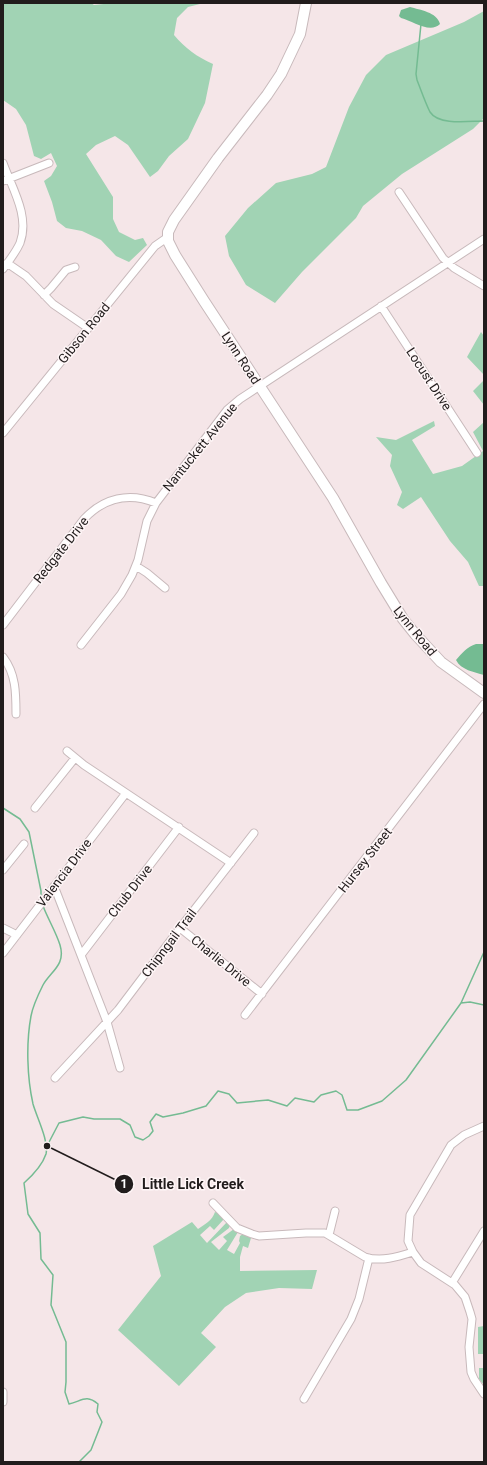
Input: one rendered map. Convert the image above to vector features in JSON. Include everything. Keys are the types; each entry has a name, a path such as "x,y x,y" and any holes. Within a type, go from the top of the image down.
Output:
{"street":[{"path":"168,237 169,229 174,220 281,74 300,34 306,3"},
{"path":"6,180 49,162"},
{"path":"3,163 6,180 22,212 24,226 20,244 5,266 26,276 53,304 88,328"},
{"path":"399,192 439,253 448,263 484,286"},
{"name":"Gibson Road","path":"3,433 155,246 168,237"},
{"name":"Lynn Road","path":"168,237 175,255 333,498 394,605 410,628 441,662 484,693"},
{"name":"Nantuckett Avenue","path":"81,645 126,586 136,566 147,521 156,503 227,410 259,386 484,239"},
{"path":"44,295 52,288 66,270 75,267"},
{"name":"Locust Drive","path":"381,306 477,453"},
{"name":"Redgate Drive","path":"3,625 84,520 97,507 114,499 126,497 139,498 156,503"},
{"path":"136,566 166,588"},
{"path":"3,657 11,671 15,685 16,714"},
{"name":"Hursey Street","path":"246,1015 484,704"},
{"path":"67,751 126,793 231,863"},
{"path":"35,808 75,758"},
{"name":"Valencia Drive","path":"3,953 126,793"},
{"name":"Chub Drive","path":"81,955 179,827"},
{"name":"Chipngail Trail","path":"55,1078 118,1010 254,833"},
{"path":"3,870 24,844"},
{"path":"54,886 107,1022 120,1068"},
{"path":"3,928 17,935"},
{"name":"Charlie Drive","path":"180,928 262,994"},
{"path":"484,1126 464,1134 452,1145 410,1215 408,1241 413,1252 421,1263 452,1283 465,1297 472,1319 469,1347 470,1366 474,1379 484,1394"},
{"path":"213,1203 237,1228 259,1236 306,1233 325,1234 369,1258 385,1259 413,1252"},
{"path":"329,1235 335,1211"},
{"path":"452,1283 484,1231"},
{"path":"304,1399 350,1319 359,1298 369,1258"},
{"path":"3,1392 3,1402"}],"shaded area":[{"path":"3,3 91,3 94,5 113,3 204,3 188,7 177,18 174,35 192,52 213,64 205,103 188,139 169,156 158,171 150,177 128,145 115,136 96,145 86,154 113,197 113,219 119,232 135,240 143,238 147,245 129,262 116,256 101,240 82,231 66,228 57,221 44,181 51,176 57,166 51,153 41,159 34,156 26,125 16,109 3,100"},
{"path":"410,7 432,14 440,24 431,28 421,26 399,16 401,10"},
{"path":"484,11 484,118 473,129 402,174 363,206 356,218 302,272 275,303 246,285 229,256 225,236 248,208 276,183 312,174 326,167 349,107 366,75 386,55 464,22"},
{"path":"481,332 484,336 484,375 467,357"},
{"path":"484,380 484,405 473,391"},
{"path":"434,421 435,426 412,440 433,474 462,466 483,451 473,432 484,422 484,586 479,586 468,562 450,541 421,497 403,509 397,505 402,492 390,466 392,455 376,437 396,440"},
{"path":"476,644 484,644 484,675 464,668 456,660 467,649"},
{"path":"215,1212 224,1219 214,1230 210,1226 200,1235 207,1243 227,1222 230,1225 229,1228 211,1242 219,1250 227,1241 223,1237 234,1229 238,1232 227,1250 234,1254 240,1243 240,1236 243,1234 251,1238 248,1248 243,1246 240,1257 240,1271 317,1270 312,1289 279,1288 246,1293 225,1307 201,1333 216,1347 179,1386 118,1330 161,1276 153,1246 192,1222 198,1229 210,1220"},
{"path":"484,1326 484,1354 478,1354 478,1327"},
{"path":"479,1368 484,1368 484,1385 479,1379"}],"waterway":[{"path":"421,24 416,74 430,112 434,116 447,121 484,121"},
{"path":"3,808 20,819 29,832 41,891 41,898"},
{"path":"43,906 60,945 61,958 57,967 43,985 34,1004 29,1026 29,1083 33,1104 46,1143 46,1154 40,1166 24,1183 28,1214 40,1233 41,1259 53,1275 51,1305 66,1342 65,1392 69,1404 84,1399 90,1399 98,1404 97,1412 102,1422 91,1450 79,1462"},
{"path":"47,1146 59,1123 83,1117 94,1119 120,1119 130,1125 135,1137 143,1140 153,1131 150,1122 156,1114 163,1117 206,1106 218,1091 229,1094 237,1103 268,1100 287,1106 295,1098 314,1102 321,1095 336,1091 342,1095 347,1110 358,1110 382,1101 406,1080 461,1003 484,952"},
{"path":"461,1003 470,1002 484,1005"}],"place":[{"name":"Little Lick Creek","path":"47,1146"}]}
